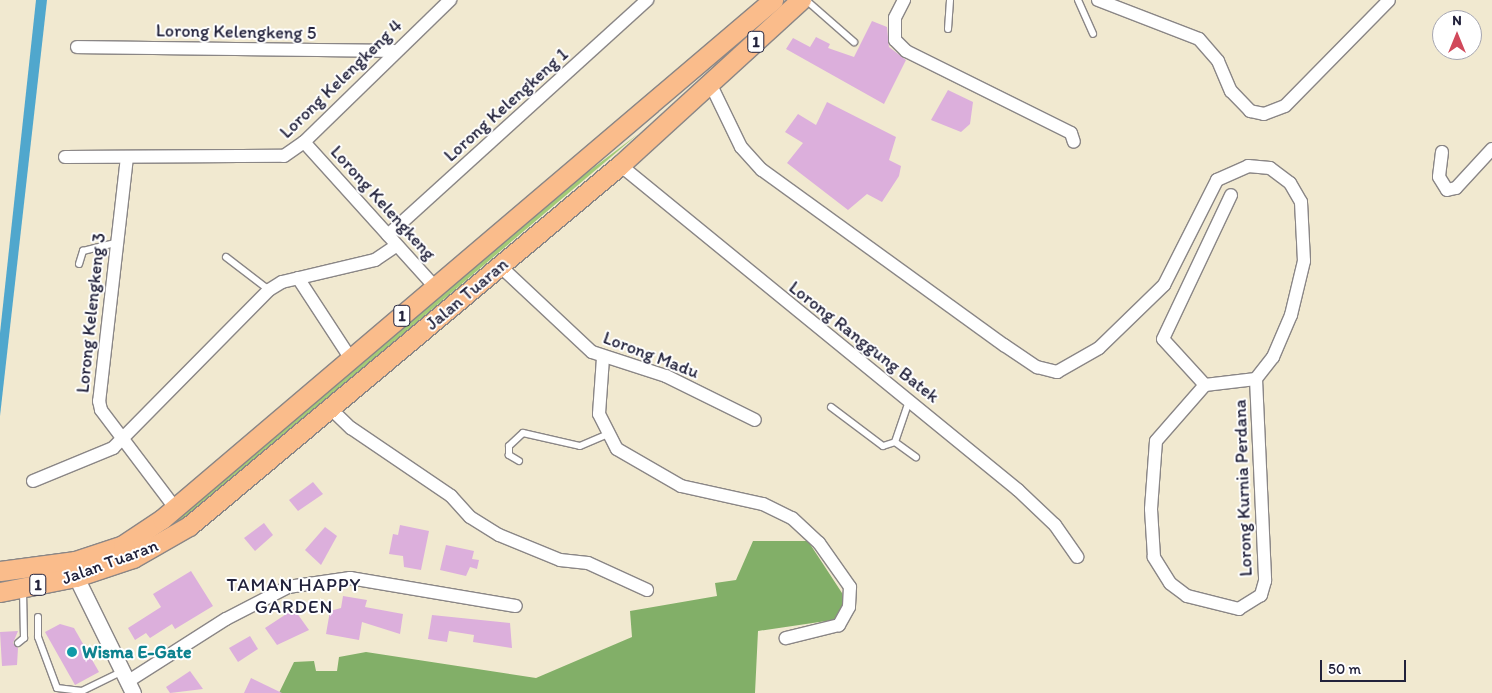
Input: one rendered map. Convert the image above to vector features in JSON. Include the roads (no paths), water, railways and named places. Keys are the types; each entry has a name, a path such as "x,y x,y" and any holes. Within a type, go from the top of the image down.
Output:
{"main road":[{"name":"Jalan Tuaran","path":"0,571 75,561 123,545 175,508 574,167 773,0"},
{"name":"Jalan Tuaran","path":"0,592 23,589 76,577 133,558 189,526 331,409 620,164 801,0"},
{"path":"574,167 588,171 636,132 644,135 642,145"},
{"path":"76,577 88,564 123,545"}],"street":[{"name":"Lorong Kelengkeng 4","path":"65,157 284,156 304,142 394,51 450,0"},
{"name":"Lorong Kelengkeng 1","path":"388,235 647,0"},
{"path":"904,0 895,18 895,40 906,50 1072,134 1074,142"},
{"path":"1098,0 1199,39 1218,62 1231,91 1250,111 1264,114 1285,106 1389,0"},
{"name":"Lorong Kelengkeng 5","path":"77,48 394,51"},
{"path":"710,83 741,148 762,170 1004,345 1037,367 1057,372 1099,348 1164,286 1217,180 1248,166 1270,168 1290,183 1301,202 1304,260 1291,315 1273,357 1256,379"},
{"name":"Lorong Kelengkeng","path":"304,142 435,287"},
{"path":"1442,152 1439,177 1447,190 1456,188 1492,149"},
{"name":"Lorong Kelengkeng 3","path":"127,158 99,401 123,440 175,508"},
{"name":"Lorong Ranggung Batek","path":"620,164 774,293 910,398 1018,490 1055,525 1077,557"},
{"path":"1205,385 1162,339 1230,196"},
{"path":"33,481 94,458 123,440 269,290 298,278 374,260 396,246"},
{"name":"Lorong Madu","path":"500,266 603,358 666,376 755,420"},
{"path":"298,278 351,359"},
{"path":"603,358 599,414 606,435 637,464 681,486 763,504 792,518 819,543 850,587 849,607 839,625 786,638"},
{"name":"Lorong Kurnia Perdana","path":"1256,379 1265,581 1260,595 1239,609 1188,596 1170,582 1154,557 1151,509 1156,441 1205,385 1256,379"},
{"path":"331,409 351,428 451,496 470,517 499,535 560,560 588,563 647,590"},
{"path":"76,577 127,682 226,619 288,587 350,578 516,606"}],"lane":[{"path":"806,0 854,42"},
{"path":"948,29 950,0"},
{"path":"1078,0 1093,34"},
{"path":"79,264 83,251 116,243"},
{"path":"226,257 269,290"},
{"path":"895,442 910,398"},
{"path":"831,407 883,446 895,442"},
{"path":"519,461 509,454 509,446 523,433 580,446 606,435"},
{"path":"895,442 916,457"},
{"path":"18,643 24,638 23,589"},
{"path":"38,617 38,637 58,688 82,691 127,682"}],"water":[{"path":"36,0 47,0 0,416 0,333"}],"place":[{"name":"Wisma E-Gate","path":"72,652"}],"district":[{"name":"TAMAN HAPPY GARDEN","path":"294,596"}]}
